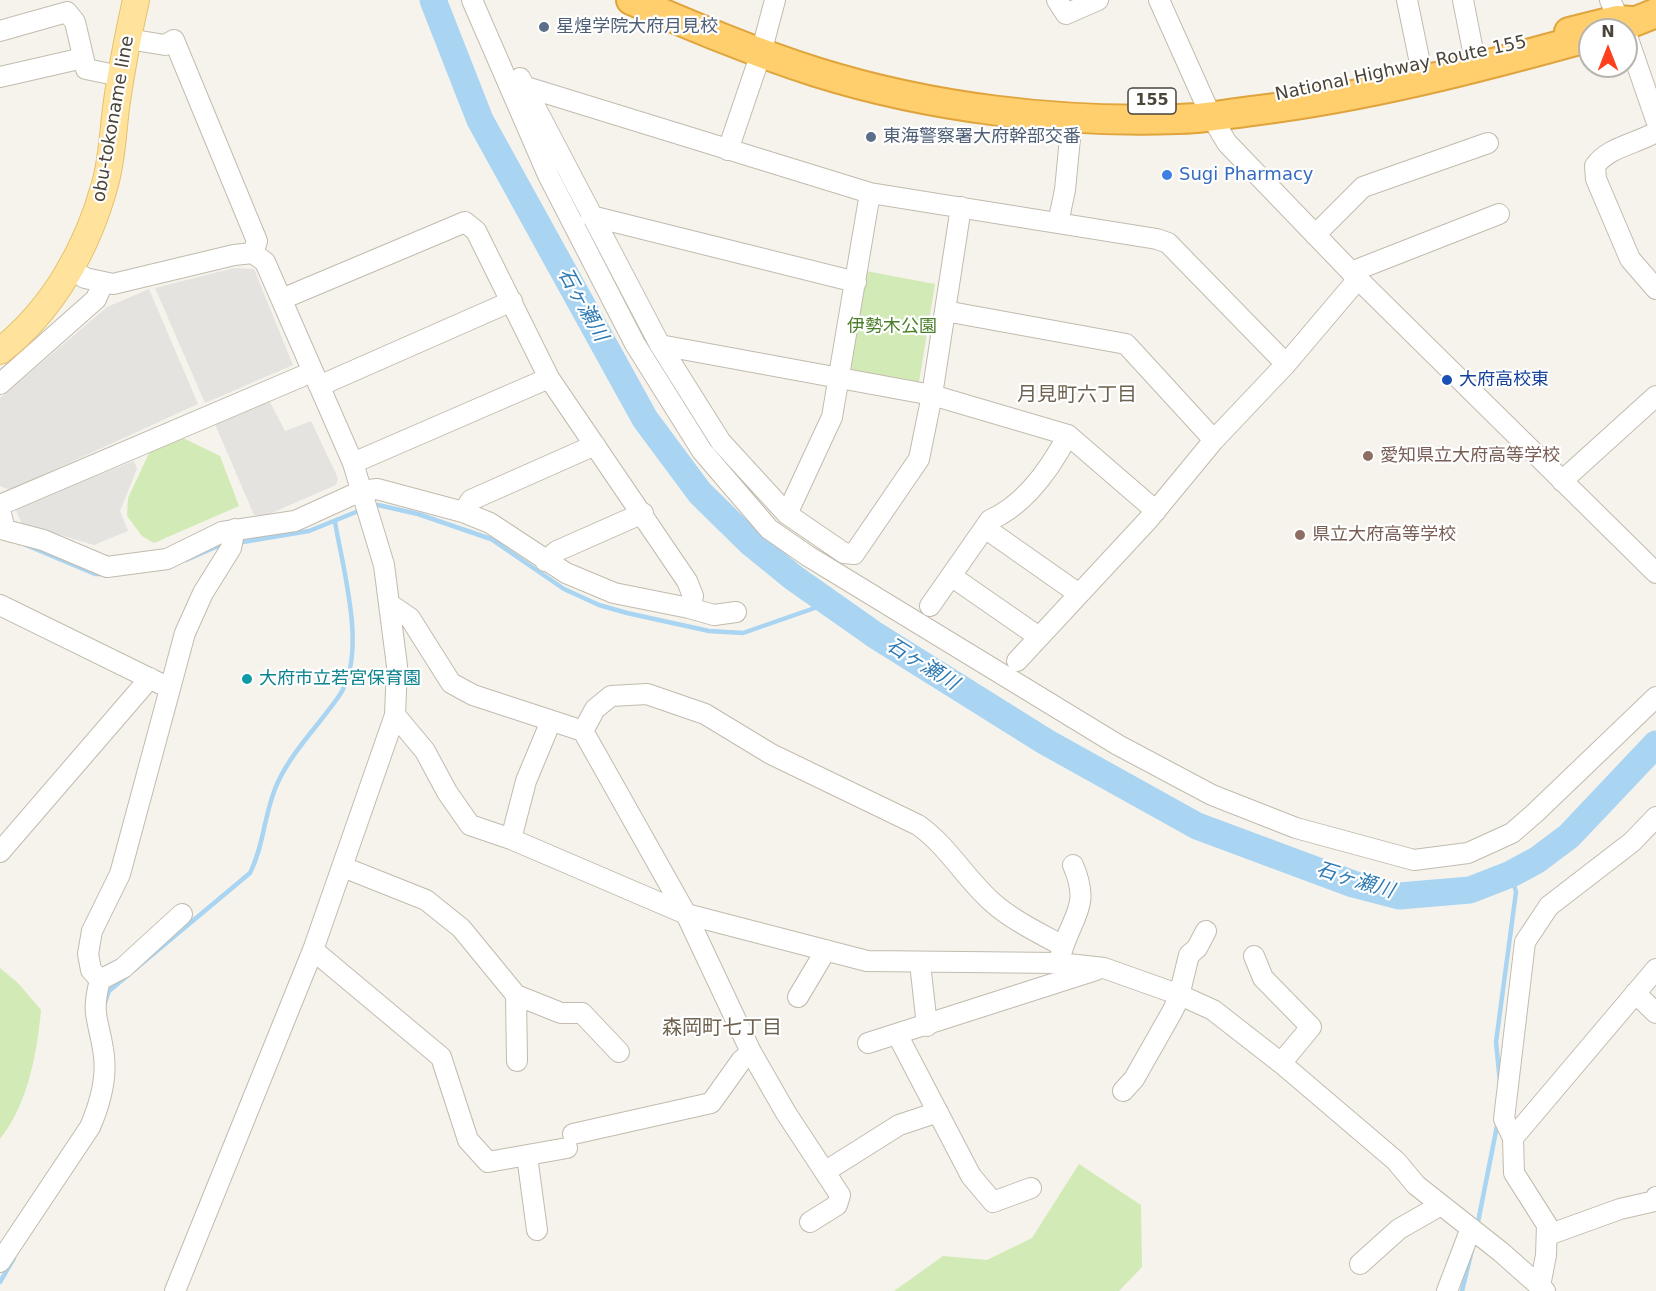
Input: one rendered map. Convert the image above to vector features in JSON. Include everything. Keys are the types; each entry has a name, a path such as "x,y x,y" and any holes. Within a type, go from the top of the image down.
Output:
{"highway":[{"name":"National Highway Route 155","path":"631,0 763,44 879,89 981,108 1072,117 1180,119 1209,109 1306,92 1578,33"},
{"name":"National Highway Route 155","path":"680,0 763,44 917,80 1021,96 1209,109 1311,104 1435,80 1578,40"}],"main road":[{"name":"obu-tokoname line","path":"0,351 47,303 71,268 94,221 106,181 120,76 136,0"}],"street":[{"path":"472,0 548,175 635,344 702,451 769,529 808,556 1118,745 1212,795 1296,828 1374,851 1414,860 1428,860 1468,853 1512,833 1656,697"},
{"path":"485,0 523,86 660,345 722,442 787,514 844,553 854,554 919,459 932,395 961,207"},
{"path":"728,150 775,0"},
{"path":"1057,0 1066,14 1098,0"},
{"path":"1159,0 1227,143 1314,235 1656,573"},
{"path":"1407,0 1421,68"},
{"path":"1463,0 1474,56"},
{"path":"0,31 67,12 75,22 86,69 120,76"},
{"path":"128,39 165,45 174,40 257,241 254,253"},
{"path":"0,77 83,58"},
{"path":"1638,61 1656,120"},
{"path":"523,86 870,193 1168,243 1286,364"},
{"path":"1058,223 1065,190 1072,117"},
{"path":"1656,132 1643,140 1609,152 1594,166 1596,179 1630,259 1656,289"},
{"path":"1314,235 1363,187 1488,143"},
{"path":"787,514 832,417 870,193"},
{"path":"1017,661 1156,511 1214,440 1286,364 1354,275 1499,214"},
{"path":"591,216 856,282"},
{"path":"282,299 465,222 476,231 549,378 643,513 687,581 693,596 689,608"},
{"path":"71,268 86,278 103,283 131,280 234,255 254,253 266,262 353,463 384,565 391,605 397,666 395,715 313,950 175,1291"},
{"path":"0,384 96,299 103,283"},
{"path":"0,505 512,301"},
{"path":"945,311 1126,344 1214,440"},
{"path":"660,345 932,395 1068,435 1156,511"},
{"path":"353,463 549,378"},
{"path":"1562,481 1656,396"},
{"path":"930,606 990,520 1006,513 1041,477 1068,435"},
{"path":"463,512 471,500 596,445"},
{"path":"0,510 2,530 43,540 107,567 166,559 222,532 295,521 364,502 377,489 463,512 510,535 545,561 566,573 614,593 714,615 736,612"},
{"path":"545,561 557,551 643,513"},
{"path":"985,528 1079,594"},
{"path":"100,980 91,970 88,954 92,931 120,874 169,687 196,606 231,549 235,530"},
{"path":"951,576 1039,637"},
{"path":"0,605 169,687"},
{"path":"391,605 410,618 451,682 473,695 584,731 686,914 751,1053 786,1113 840,1196 837,1205 810,1222"},
{"path":"0,852 150,678"},
{"path":"584,731 595,709 611,696 647,694 705,714 771,754 918,825 933,835 965,875 993,903 1061,955"},
{"path":"395,715 425,751 447,792 470,825 511,839 686,914 867,961 920,963 1061,955 1180,995 1213,1010 1281,1063 1396,1161 1416,1185 1471,1228 1542,1289"},
{"path":"511,839 526,781 551,721"},
{"path":"1542,1289 1547,1225 1514,1173 1513,1138 1504,1119 1525,942 1549,906 1632,842 1656,817"},
{"path":"1061,955 1082,899 1082,885 1073,865"},
{"path":"343,867 426,900 460,928 516,995 561,1013 582,1013 619,1053"},
{"path":"100,980 123,968 182,914"},
{"path":"1123,1092 1134,1079 1180,995 1189,955 1197,948 1206,932"},
{"path":"313,950 441,1057 468,1140 488,1162 527,1156 570,1141 711,1103 741,1061 751,1053"},
{"path":"798,997 826,950"},
{"path":"1254,956 1263,978 1311,1027 1281,1063"},
{"path":"920,963 927,1026"},
{"path":"868,1043 898,1036 1104,968"},
{"path":"1513,1138 1656,969"},
{"path":"0,1263 90,1127 98,1109 103,1086 104,1050 94,1013 100,980"},
{"path":"1635,993 1656,1012"},
{"path":"516,995 517,1061"},
{"path":"898,1036 970,1176 993,1202 1031,1188"},
{"path":"826,1172 899,1125 938,1112"},
{"path":"527,1156 537,1230"},
{"path":"1548,1235 1620,1209 1655,1201 1656,1197"},
{"path":"1360,1264 1399,1229 1441,1205"},
{"path":"1447,1291 1471,1228"}],"green space":[{"name":"伊勢木公園","path":"866,271 935,284 919,382 849,369"},
{"path":"181,437 220,456 239,506 154,543 142,536 127,516 128,498 151,449"},
{"path":"0,968 18,983 41,1010 34,1060 24,1094 10,1125 0,1139"},
{"path":"1079,1164 1141,1205 1142,1267 1119,1291 894,1291 943,1256 987,1260 1032,1238"}],"shaded area":[{"path":"234,268 254,269 293,365 205,403 155,288"},
{"path":"149,289 198,404 10,490 0,486 0,398 107,307"},
{"path":"269,400 285,431 311,421 338,478 336,485 267,515 254,515 214,422"},
{"path":"134,461 137,469 120,511 128,531 94,545 22,524 15,508"}],"waterway":[{"name":"石ヶ瀬川","path":"433,0 480,120 645,419 700,493 751,543 794,578 875,635 1046,742 1197,826 1353,884 1399,896 1470,890 1511,874 1537,860 1569,836 1656,744"},
{"path":"372,507 378,505 418,514 491,539 564,589 599,605 709,631 743,633 829,603"},
{"path":"237,543 309,531 361,510"},
{"path":"104,1005 109,991 250,873 259,850 273,793 284,770 339,696 352,658 353,635 351,611 335,522"},
{"path":"186,560 225,543"},
{"path":"26,545 95,574 105,574"},
{"path":"1500,1082 1496,1042 1516,892 1511,874"},
{"path":"1477,1227 1498,1121"},
{"path":"1462,1291 1472,1250"},
{"path":"0,1282 14,1258"}],"place":[{"name":"星煌学院大府月見校","path":"544,27"},
{"name":"東海警察署大府幹部交番","path":"871,137"},
{"name":"Sugi Pharmacy","path":"1167,175"},
{"name":"大府高校東","path":"1447,380"},
{"name":"愛知県立大府高等学校","path":"1368,456"},
{"name":"県立大府高等学校","path":"1300,535"},
{"name":"大府市立若宮保育園","path":"247,679"}],"district":[{"name":"月見町六丁目","path":"1077,396"},
{"name":"森岡町七丁目","path":"722,1029"}]}
